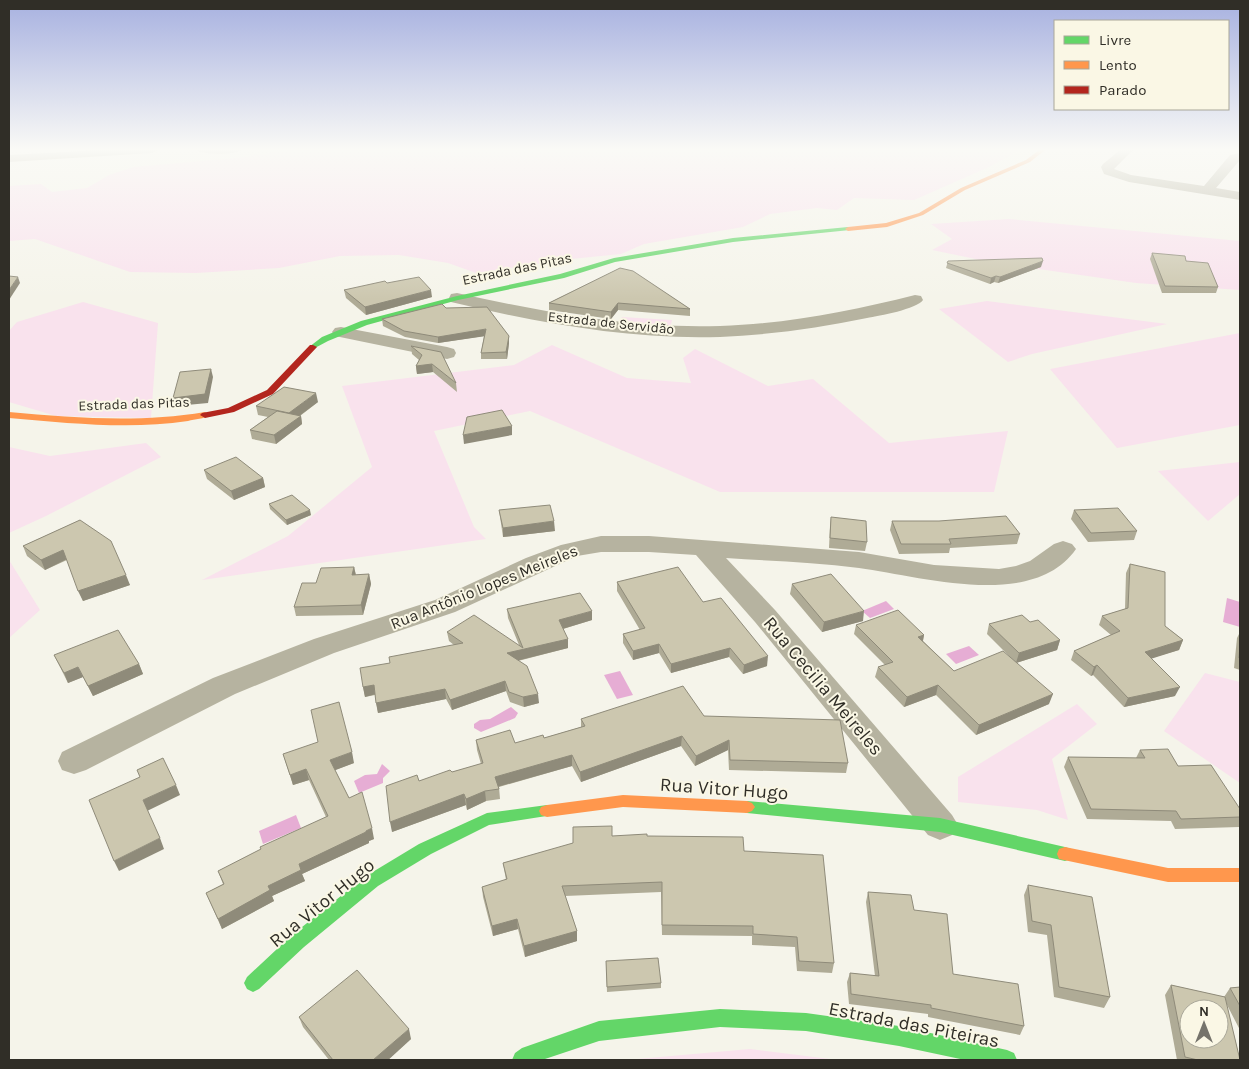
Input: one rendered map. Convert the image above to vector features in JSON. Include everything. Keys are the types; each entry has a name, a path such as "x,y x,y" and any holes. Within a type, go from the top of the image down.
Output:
{"street":[{"name":"Estrada das Pitas","path":"9,415 75,421 147,422 192,418 231,410 270,392 308,350 341,332 392,314 561,276 614,260 648,253 733,240 866,228 906,220 945,200"},
{"name":"Estrada de Servidão","path":"457,298 523,313 602,325 647,330 709,332 828,320 864,314 914,300"},
{"path":"341,332 447,352"},
{"name":"Rua Antônio Lopes Meireles","path":"74,761 224,686 324,646 445,606 535,564 570,550 610,544 649,544 859,560 934,574 999,577 1020,574 1039,567 1063,549"},
{"name":"Rua Cecilia Meireles","path":"704,549 765,616 940,825"},
{"name":"Rua Vitor Hugo","path":"254,983 298,941 372,881 425,849 487,819 623,801 708,804 940,825 1059,853 1168,875 1240,875"},
{"name":"Estrada das Piteiras","path":"522,1060 529,1055 599,1030 720,1018 806,1022 890,1034 1007,1060"}],"shaded area":[{"path":"9,200 851,200 837,210 817,208 770,214 743,227 644,244 621,254 571,259 476,273 448,263 399,255 340,256 279,268 196,273 130,272 35,239 9,241"},
{"path":"1009,219 1240,241 1240,290 1136,283 990,262 932,250 952,239 931,224"},
{"path":"987,301 1167,324 1032,354 1008,362 939,309"},
{"path":"83,302 158,323 151,418 56,416 9,402 9,331 17,322"},
{"path":"622,317 672,320 670,329 619,326"},
{"path":"1240,333 1240,425 1117,448 1050,369"},
{"path":"552,345 627,378 691,383 683,358 695,349 768,386 813,379 889,443 1008,431 994,492 720,492 530,411 434,431 474,527 486,539 202,580 288,536 372,467 342,386 514,365"},
{"path":"146,443 161,457 9,533 9,447 50,456"},
{"path":"1240,462 1240,494 1208,521 1158,471"},
{"path":"9,560 40,610 9,638"},
{"path":"1227,598 1240,602 1240,627 1223,622"},
{"path":"886,601 894,609 870,618 862,611"},
{"path":"969,646 979,655 956,664 946,654"},
{"path":"620,671 633,695 617,699 604,675"},
{"path":"1205,673 1240,682 1240,783 1164,731"},
{"path":"1077,704 1097,724 1052,759 1068,820 1037,810 958,802 958,777"},
{"path":"511,707 518,713 515,718 481,732 474,728 474,724 480,720 490,719"},
{"path":"382,764 390,771 383,778 383,783 359,793 354,781 365,775 377,774"},
{"path":"296,815 301,828 263,844 259,831"},
{"path":"750,1049 838,1060 626,1060"}],"building":[{"path":"1152,253 1185,256 1186,261 1208,263 1218,287 1165,286"},
{"path":"1042,258 1043,261 1000,277 991,278 947,263 948,261"},
{"path":"620,268 633,271 690,309 618,303 611,312 549,303"},
{"path":"9,276 18,277 9,290"},
{"path":"419,277 431,290 365,307 344,290 385,281 387,283"},
{"path":"442,304 446,308 487,307 509,336 506,352 481,353 486,329 438,337 404,331 382,319"},
{"path":"411,346 441,352 456,383 432,364 416,366 422,355"},
{"path":"211,369 205,394 173,398 180,372"},
{"path":"284,387 316,393 289,413 256,406"},
{"path":"502,410 512,426 463,435 467,417"},
{"path":"277,411 301,416 274,435 250,430"},
{"path":"236,457 263,478 231,491 204,470"},
{"path":"292,495 310,510 286,520 269,504"},
{"path":"550,505 554,521 503,528 499,510"},
{"path":"1118,508 1137,531 1091,533 1074,510"},
{"path":"1006,516 1020,534 949,539 951,544 901,544 892,521 939,521"},
{"path":"831,517 866,521 867,542 830,538"},
{"path":"80,520 111,541 126,575 78,591 63,550 41,560 23,546"},
{"path":"1130,564 1165,572 1165,626 1183,640 1145,652 1180,687 1128,698 1097,665 1094,667 1074,651 1120,631 1102,616 1128,608"},
{"path":"354,567 352,575 369,574 361,605 294,607 302,583 316,583 321,568"},
{"path":"678,567 703,602 721,598 768,656 744,665 730,648 671,664 659,644 633,651 623,634 645,628 617,582"},
{"path":"831,574 864,611 824,622 792,584"},
{"path":"580,593 592,611 559,620 568,639 507,653 527,666 538,694 523,697 509,692 505,681 450,700 445,689 376,703 374,685 363,687 360,668 390,663 389,657 463,643 447,632 474,615 523,648 507,609"},
{"path":"898,610 924,635 918,637 954,671 1003,651 1053,694 979,725 938,685 907,697 878,667 893,662 856,625"},
{"path":"1022,615 1030,622 1038,620 1060,640 1019,653 989,624"},
{"path":"118,630 139,664 88,686 78,667 64,673 54,655"},
{"path":"683,686 704,716 840,720 848,763 730,760 729,740 696,756 682,736 580,772 572,755 495,777 499,789 485,791 466,799 464,794 390,822 386,786 417,775 419,781 450,770 452,772 483,763 476,740 510,730 515,743 543,735 544,738 585,726 581,719"},
{"path":"339,702 352,752 330,760 349,798 362,792 372,828 299,864 301,870 268,886 270,890 218,919 206,893 224,884 218,871 261,849 260,847 328,816 306,769 290,775 283,754 318,742 311,710"},
{"path":"1168,749 1178,766 1211,765 1240,809 1240,817 1181,819 1176,811 1091,809 1068,757 1145,758 1140,750"},
{"path":"163,758 176,785 143,800 160,838 114,861 89,800 140,777 137,770"},
{"path":"612,826 612,836 647,834 647,836 743,837 744,851 823,855 834,963 799,961 797,937 753,934 753,926 662,925 662,882 562,886 577,931 524,946 517,919 492,926 482,887 507,879 503,863 573,843 573,827"},
{"path":"1028,885 1092,897 1110,997 1059,987 1051,925 1032,921"},
{"path":"868,892 911,895 914,910 947,914 953,974 1018,984 1024,1026 931,1008 931,1005 851,994 850,973 879,976"},
{"path":"658,958 661,983 607,987 606,961"},
{"path":"357,970 409,1029 373,1060 333,1060 299,1017"},
{"path":"1171,985 1225,997 1225,999 1179,999 1179,1026"},
{"path":"1240,987 1240,1006 1230,988"},
{"path":"1229,1014 1240,1060 1198,1060 1185,1057 1183,1049 1229,1049"}],"traffic: fast":[{"path":"313,347 325,339 364,323 457,298 561,276 614,260 733,240 848,229"},
{"path":"747,807 940,825 1065,854"},
{"path":"253,983 298,941 372,881 425,849 487,819 547,811"},
{"path":"522,1060 529,1055 599,1031 720,1018 806,1022 899,1036 1007,1060"}],"traffic: slow":[{"path":"848,229 887,225 921,214 945,200"},
{"path":"9,415 107,422 157,421 205,415"},
{"path":"547,811 623,801 747,807"},
{"path":"1065,854 1168,875 1240,875"}],"traffic: jam":[{"path":"205,415 231,410 270,392 313,347"}]}
